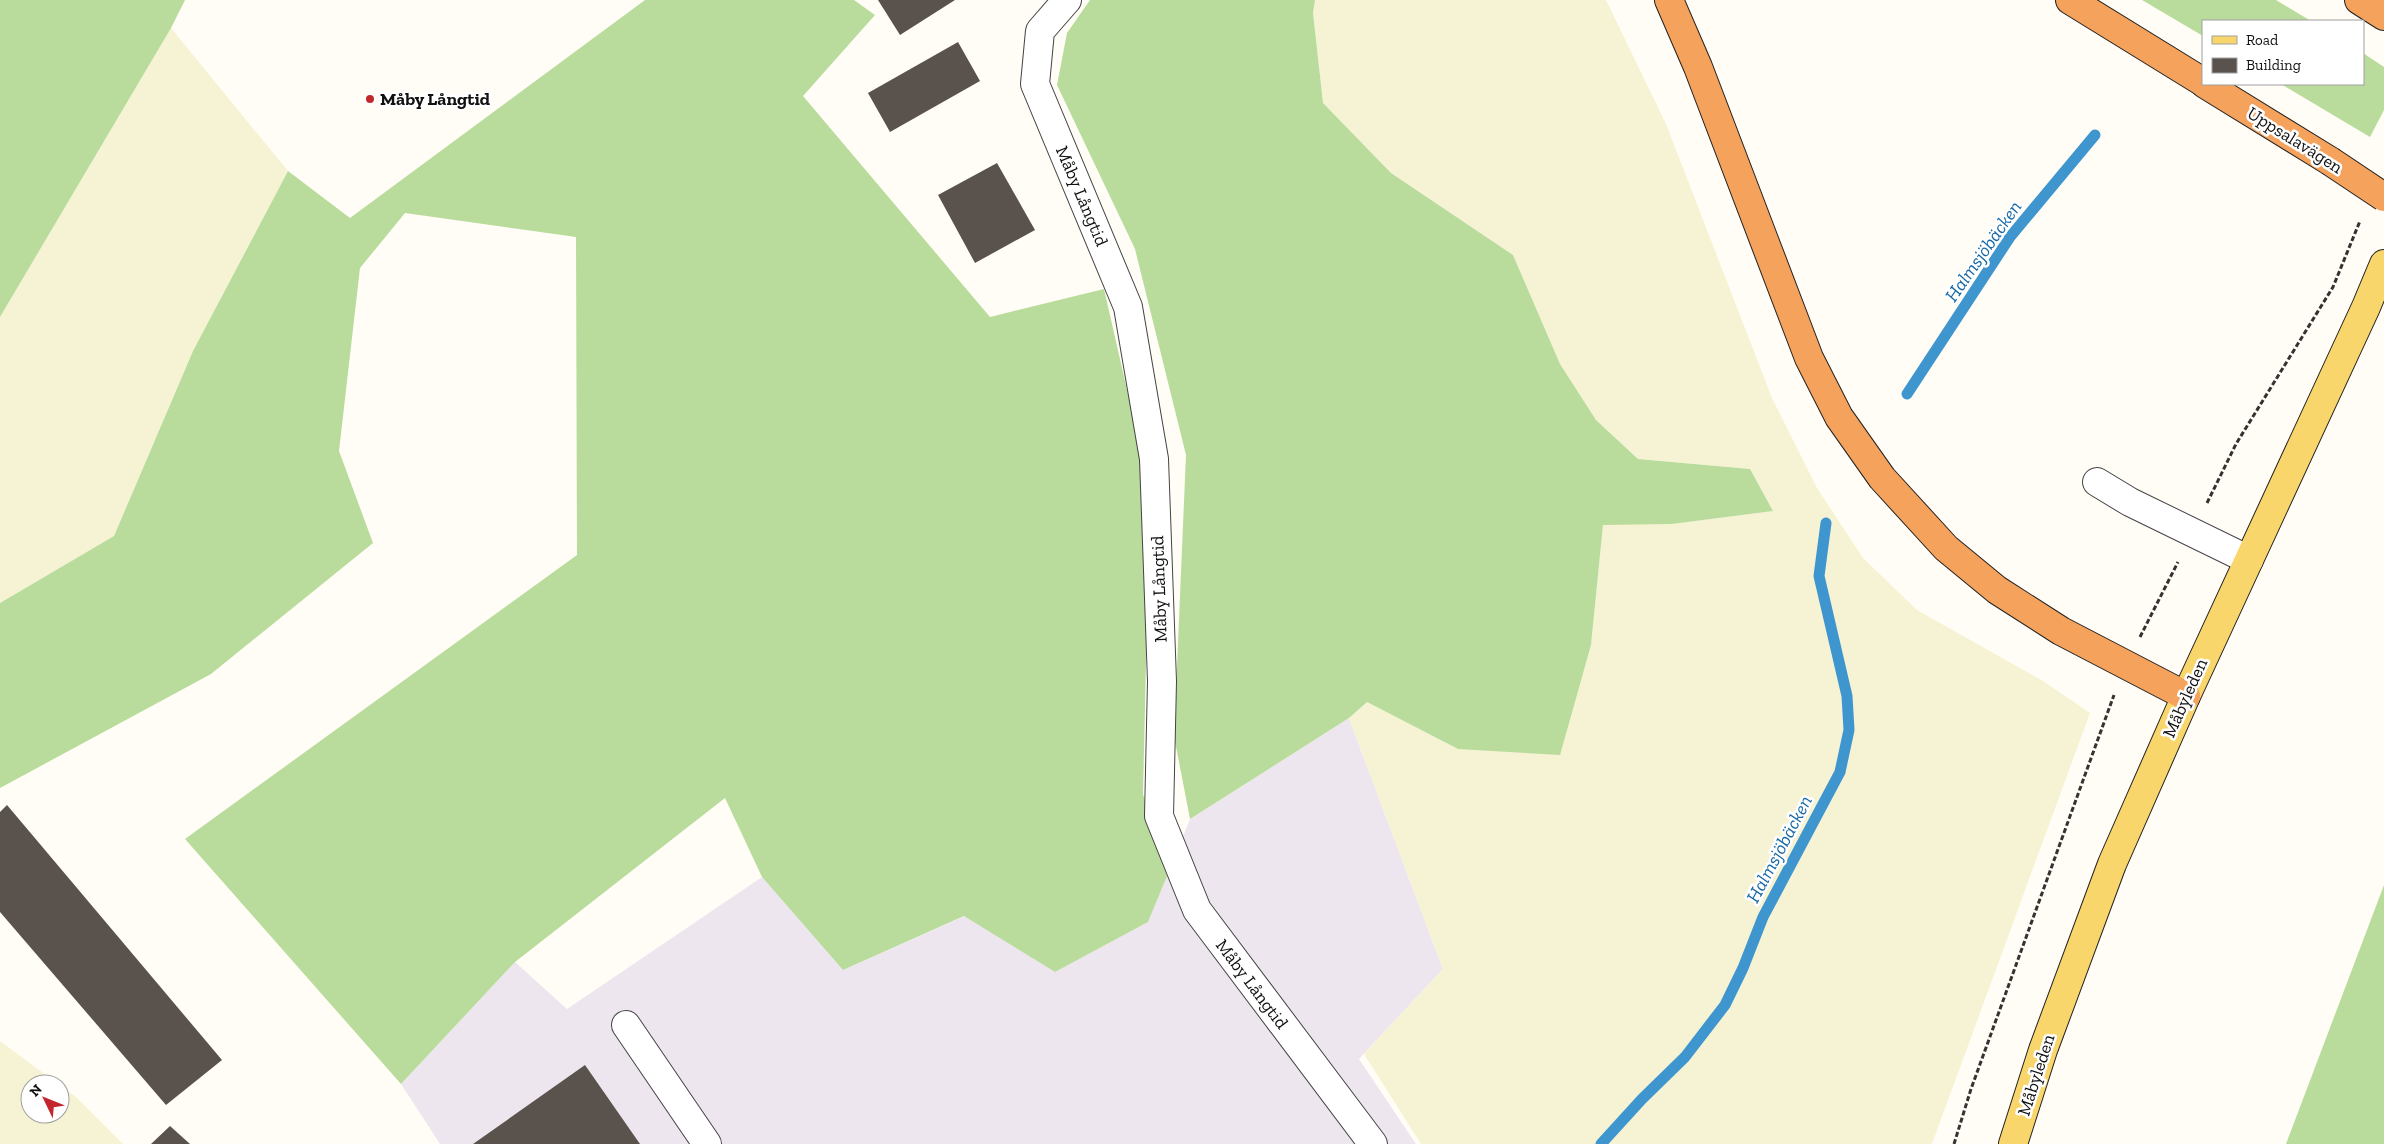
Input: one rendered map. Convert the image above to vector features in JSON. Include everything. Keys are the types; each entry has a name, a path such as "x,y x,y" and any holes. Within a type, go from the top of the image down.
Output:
{"highway":[{"path":"1669,0 1698,67 1810,358 1839,417 1882,478 1946,548 1997,590 2061,631 2186,696"},
{"name":"Uppsalavägen","path":"2070,0 2202,82"},
{"path":"2359,0 2384,16"},
{"name":"Uppsalavägen","path":"2207,85 2330,161 2384,197"}],"main road":[{"name":"Måbyleden","path":"2013,1144 2043,1050 2112,864 2186,696 2366,307 2384,264"}],"lane":[{"name":"Måby Långtid","path":"1067,0 1040,31 1035,84 1128,307 1154,459 1162,681 1159,816 1197,910 1373,1144"},
{"path":"2097,482 2130,502 2249,560"},
{"path":"626,1025 706,1144"}],"shaded area":[{"path":"1315,0 1606,0 1666,124 1772,398 1817,488 1863,558 1917,610 2043,681 2090,713 1932,1144 1421,1144 1364,1054 1443,969 1349,718 1367,702 1458,749 1591,645 1603,524 1672,524 1773,511 1750,469 1638,459 1596,420 1560,364 1513,255 1391,173 1323,103 1313,13"},
{"path":"171,28 288,171 193,351 114,536 0,603 0,317"},
{"path":"1349,718 1443,969 1359,1059 1416,1144 440,1144 401,1084 515,962 567,1009 762,877 843,970 965,916 1055,972 1148,922 1190,819"},
{"path":"0,1041 45,1074 20,1074 20,1124 70,1124 70,1093 123,1144 0,1144"}],"green space":[{"path":"0,0 185,0 171,28 0,317"},
{"path":"645,0 854,0 875,15 803,96 990,317 1104,289 1150,491 1143,794 1167,876 1148,922 1055,972 964,916 843,970 762,877 725,798 515,962 401,1084 185,839 577,555 576,237 405,213 360,268 339,451 373,543 211,674 0,788 0,603 114,536 193,351 288,171 350,218"},
{"path":"1090,0 1315,0 1313,13 1323,103 1391,173 1513,255 1560,364 1596,420 1638,459 1750,469 1773,511 1672,524 1603,525 1591,645 1560,755 1458,749 1367,702 1349,718 1190,819 1174,736 1186,455 1135,249 1057,85 1067,33"},
{"path":"2142,0 2276,0 2309,20 2202,20 2202,35"},
{"path":"2364,54 2384,67 2384,110 2370,137 2283,85 2364,85"},
{"path":"2384,885 2384,1144 2286,1144"}],"building":[{"path":"878,0 955,0 900,35"},
{"path":"958,42 980,81 890,132 868,93"},
{"path":"997,163 1035,230 975,263 938,195"},
{"path":"7,805 222,1060 166,1105 0,912 0,812"},
{"path":"585,1065 640,1144 473,1144"},
{"path":"170,1126 190,1144 151,1144"}],"waterway":[{"name":"Halmsjöbäcken","path":"1907,394 2010,237 2095,135"},
{"name":"Halmsjöbäcken","path":"1601,1144 1642,1099 1685,1057 1725,1005 1743,968 1763,917 1840,772 1849,730 1847,696 1819,576 1826,523"}],"place":[{"name":"Måby Långtid","path":"370,99"}]}
